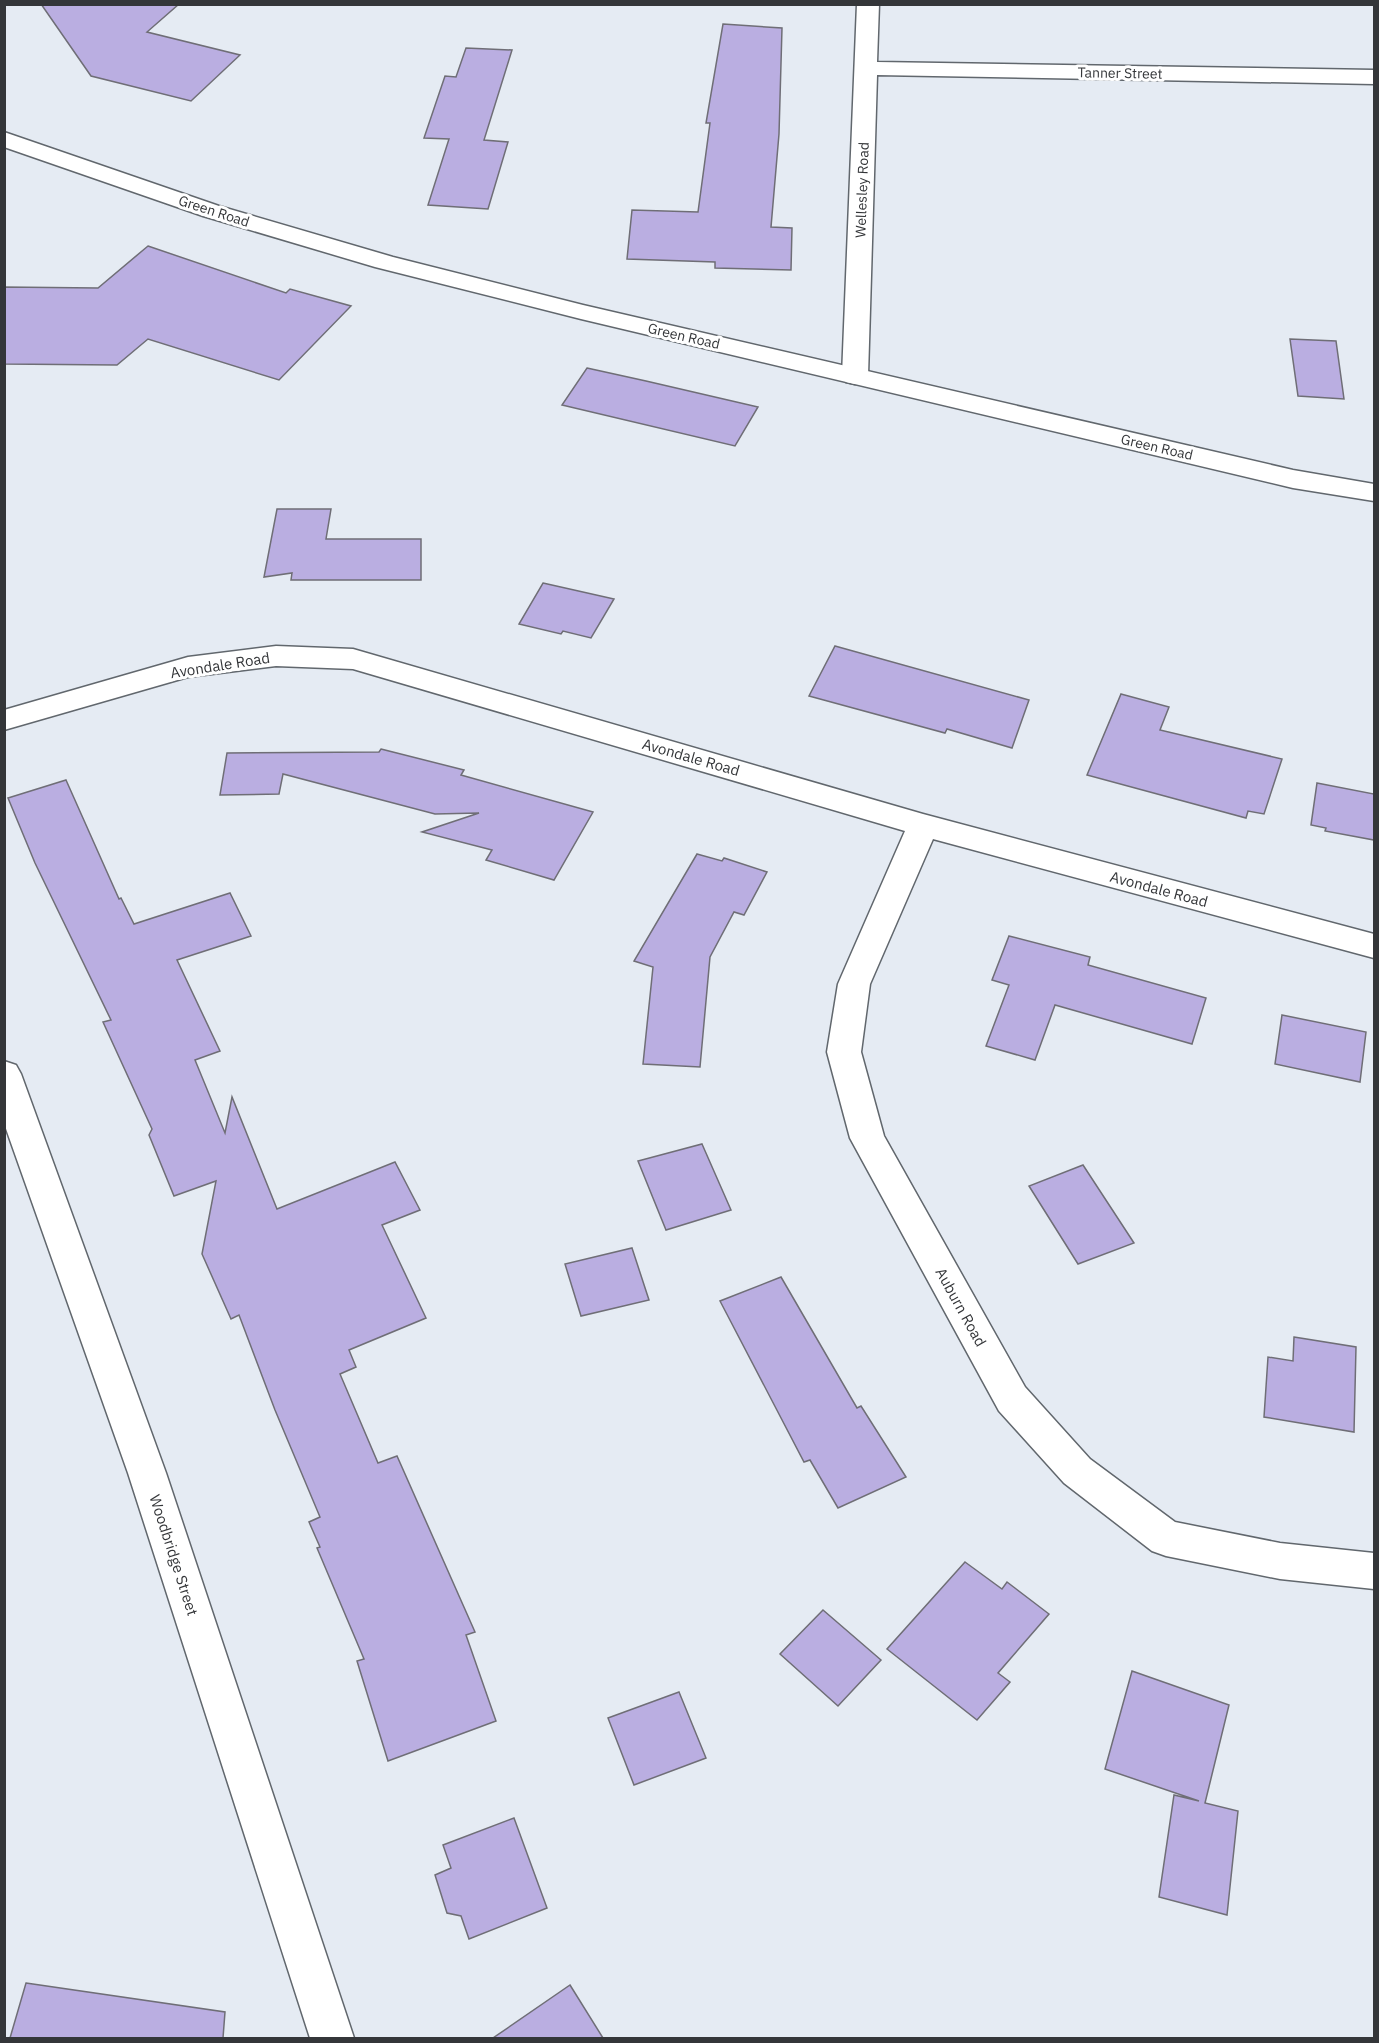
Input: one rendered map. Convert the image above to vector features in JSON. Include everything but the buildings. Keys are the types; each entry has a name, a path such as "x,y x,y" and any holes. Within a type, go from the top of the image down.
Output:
{"street":[{"name":"Wellesley Road","path":"855,376 868,4"},
{"name":"Tanner Street","path":"866,68 1374,77"},
{"name":"Green Road","path":"4,139 211,211 384,262 581,312 855,376 1293,478 1374,493"},
{"name":"Avondale Road","path":"4,720 188,667 276,656 353,659 922,825 1374,946"},
{"name":"Auburn Road","path":"922,825 854,984 844,1052 867,1138 1012,1399 1077,1471 1166,1538 1280,1561 1374,1571"},
{"name":"Woodbridge Street","path":"4,1074 147,1473 332,2038"}]}
